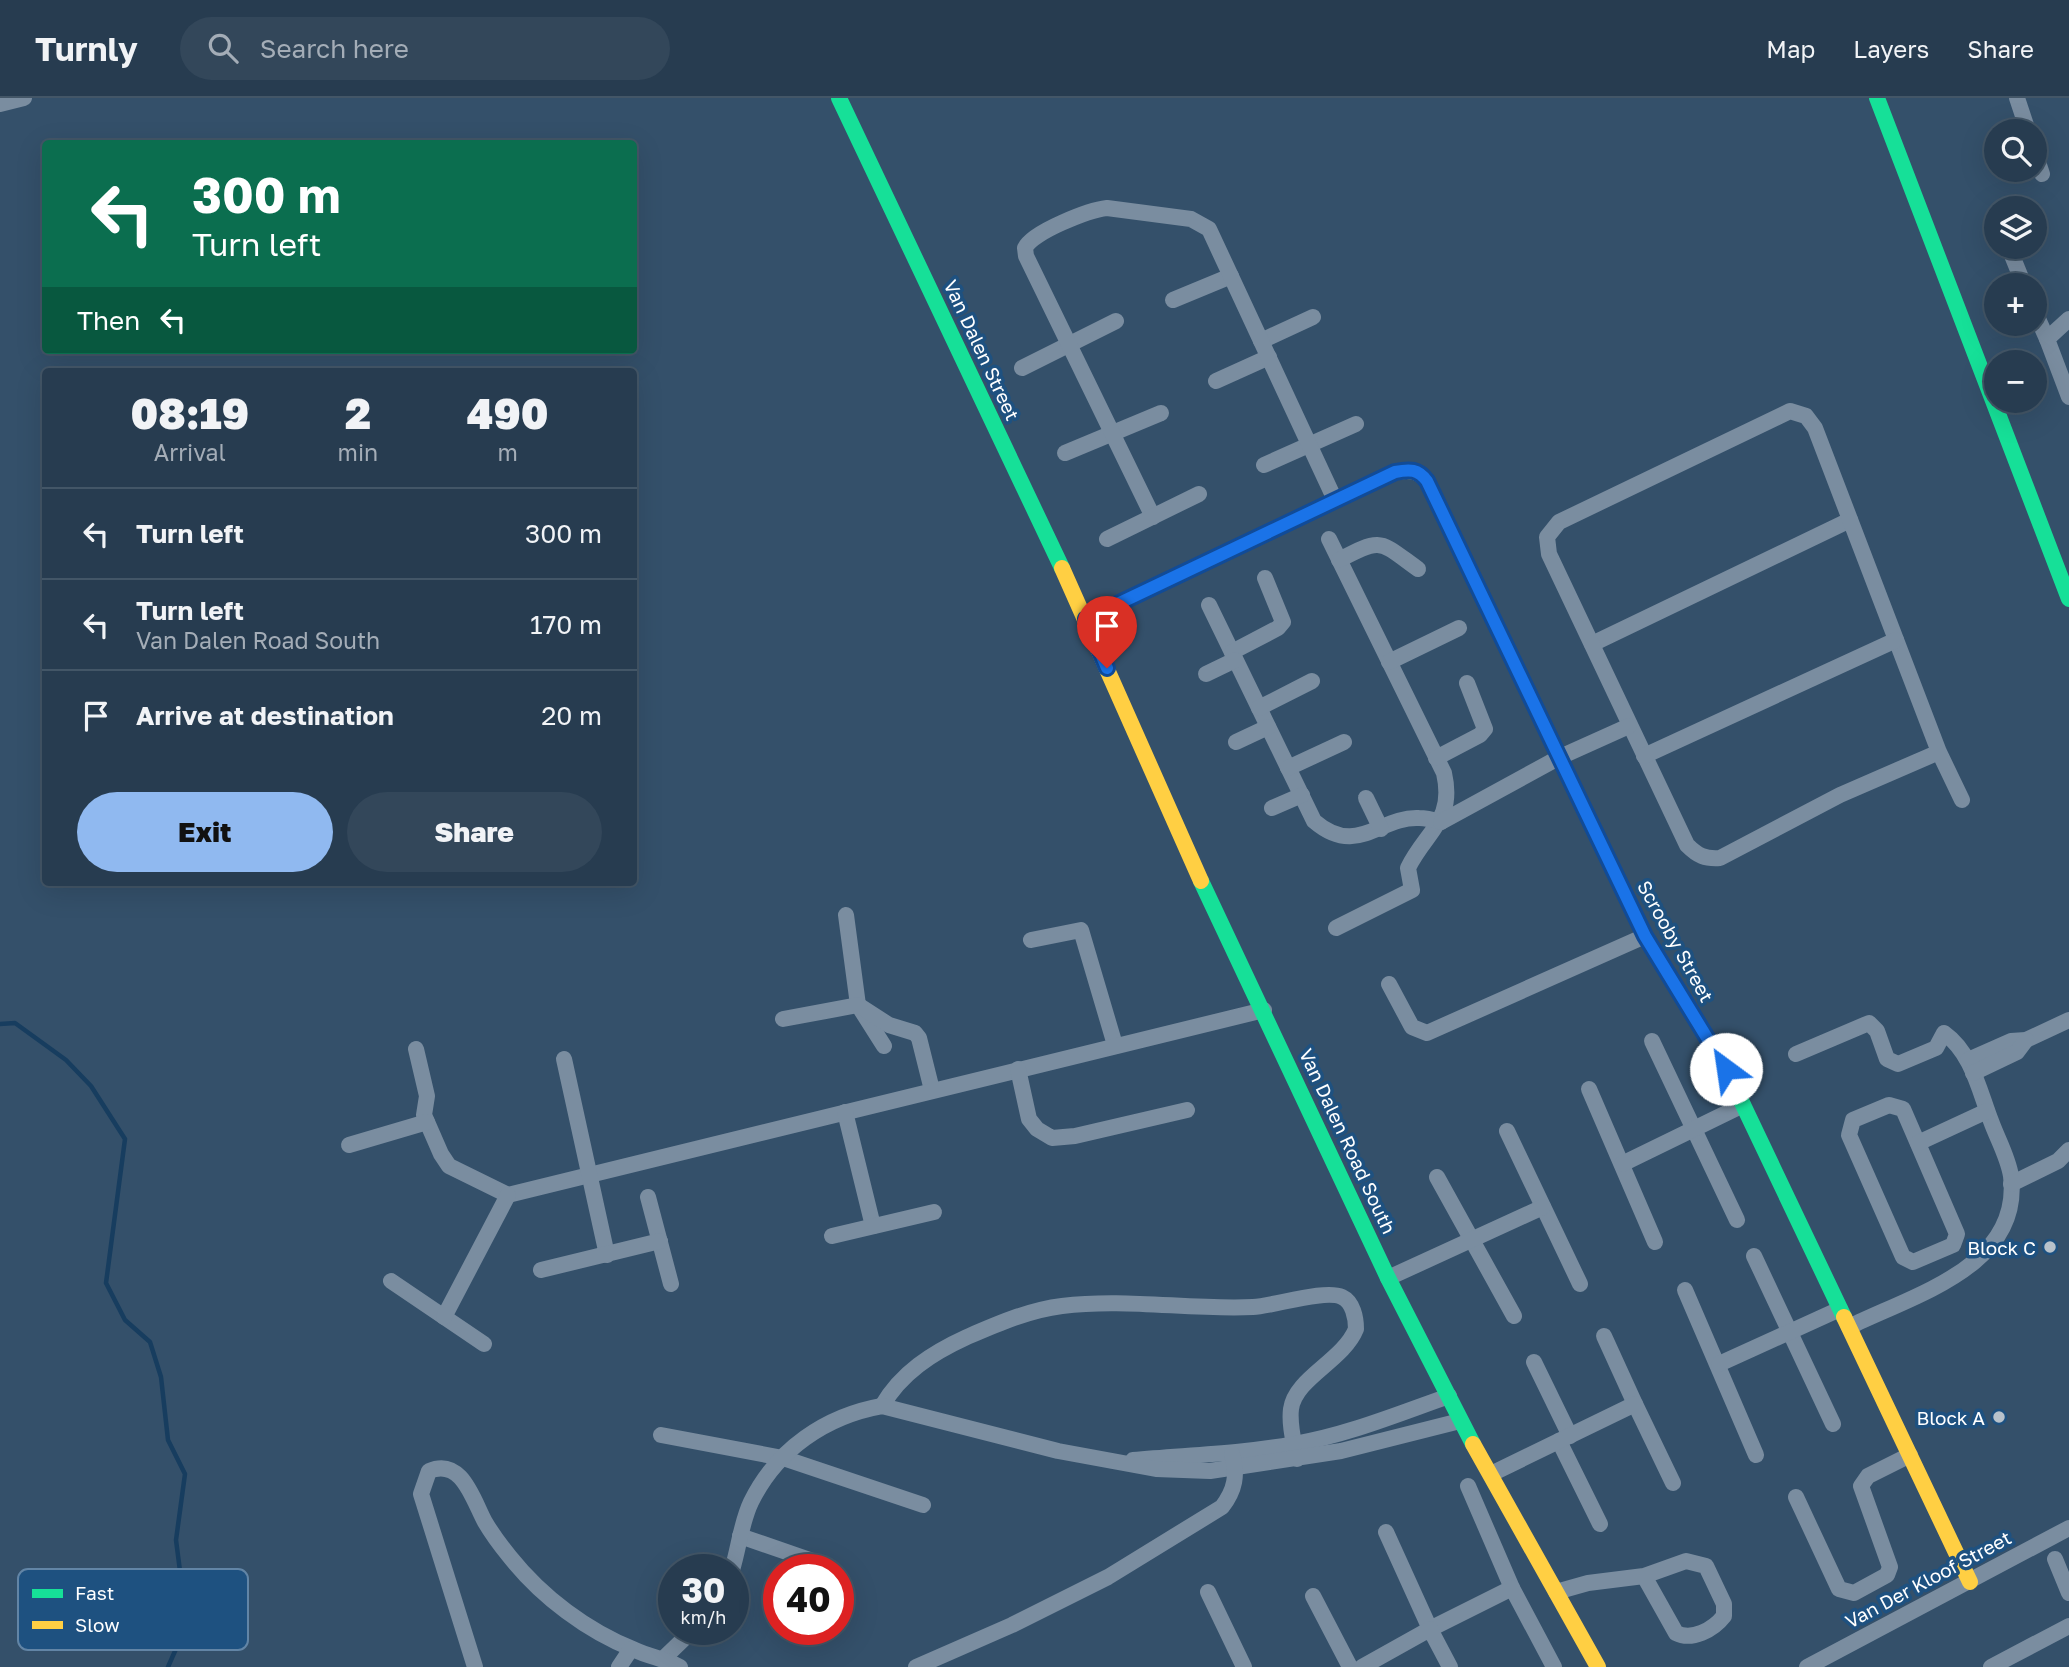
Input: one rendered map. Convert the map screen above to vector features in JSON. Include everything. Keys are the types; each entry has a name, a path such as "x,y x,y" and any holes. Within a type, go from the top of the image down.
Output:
{"street":[{"path":"0,104 24,98"},
{"name":"Van Dalen Street","path":"839,98 1086,619"},
{"path":"1877,98 2069,599"},
{"path":"2017,98 2024,119"},
{"path":"1086,619 1335,500 1213,237 1202,223 1107,208 1096,209 1034,237 1025,248 1026,256 1153,517"},
{"path":"1174,300 1231,276"},
{"path":"1262,341 1313,317"},
{"path":"2047,339 2069,319"},
{"path":"1022,368 1116,321"},
{"path":"2046,336 2069,397"},
{"path":"1216,381 1269,357"},
{"path":"1938,752 1840,795 1720,858 1707,859 1687,845 1629,726 1549,554 1546,544 1552,528 1790,411 1798,412 1812,422 1938,752 1962,800"},
{"path":"1065,453 1160,413"},
{"path":"1264,465 1356,424"},
{"name":"Scrooby Street","path":"1335,500 1395,472 1410,469 1420,472 1645,936 1726,1069 1970,1582"},
{"path":"1107,539 1199,494"},
{"path":"1592,644 1850,520"},
{"path":"1329,539 1446,782 1441,822"},
{"path":"1339,560 1369,544 1379,544 1418,569"},
{"path":"1206,674 1283,622 1265,578"},
{"path":"1209,605 1314,821 1352,837 1417,817 1441,822"},
{"name":"Van Dalen Road South","path":"1086,619 1168,810 1388,1278 1460,1421 1598,1667"},
{"path":"1389,662 1459,628"},
{"path":"1644,755 1896,640"},
{"path":"1259,708 1312,681"},
{"path":"1436,758 1480,735 1485,729 1467,683"},
{"path":"1336,928 1409,893 1413,887 1408,872 1410,864 1441,822 1560,757 1629,726"},
{"path":"1236,742 1268,727"},
{"path":"1288,768 1344,742"},
{"path":"1272,808 1302,795"},
{"path":"1366,798 1381,829"},
{"path":"846,915 858,1005 884,1046"},
{"path":"1031,940 1081,930 1115,1045"},
{"path":"1389,984 1412,1027 1421,1034 1427,1033 1645,936"},
{"path":"783,1019 858,1005 889,1025 915,1033 919,1038 932,1090"},
{"path":"416,1049 427,1096 424,1115 449,1166 508,1195 1264,1010"},
{"path":"1970,1067 2011,1041 2026,1041 2069,1020"},
{"path":"1796,1054 1869,1023 1877,1031 1887,1059 1898,1064 1936,1048 1944,1033 1959,1045 1970,1067 2011,1179 2005,1225 1983,1256 1955,1276 1849,1327"},
{"path":"1652,1041 1737,1220"},
{"path":"564,1059 607,1255"},
{"path":"1018,1069 1029,1119 1037,1129 1052,1138 1075,1136 1187,1111"},
{"path":"1589,1089 1656,1242"},
{"path":"1622,1164 1743,1105"},
{"path":"1889,1105 1896,1105 1903,1109 1919,1143 1957,1239 1953,1245 1913,1262 1903,1257 1849,1135 1849,1127 1853,1120 1889,1105"},
{"path":"1919,1143 1987,1111"},
{"path":"845,1112 873,1226"},
{"path":"349,1145 427,1122"},
{"path":"1507,1130 1580,1284"},
{"path":"1437,1177 1514,1316"},
{"path":"444,1317 508,1195"},
{"path":"648,1197 671,1284"},
{"path":"1388,1278 1544,1207"},
{"path":"832,1236 934,1212"},
{"path":"541,1270 660,1241"},
{"path":"1754,1256 1833,1424"},
{"path":"391,1281 484,1344"},
{"path":"1685,1290 1756,1455"},
{"path":"882,1406 895,1384 950,1345 1000,1322 1060,1306 1114,1304 1181,1308 1255,1307 1331,1294 1344,1297 1351,1305 1356,1329 1344,1351 1296,1394 1291,1409 1296,1451"},
{"path":"1719,1364 1840,1308"},
{"path":"1604,1336 1673,1483"},
{"path":"1534,1362 1600,1524"},
{"path":"1296,1451 1449,1396"},
{"path":"1491,1475 1635,1404"},
{"path":"736,1554 752,1501 783,1458 831,1420 882,1406 1012,1441 1117,1462 1156,1469 1210,1471 1234,1461 1398,1438 1460,1421"},
{"path":"661,1435 783,1458 923,1505"},
{"path":"1796,1497 1839,1589 1854,1593 1887,1575 1890,1567 1861,1486 1868,1476 1910,1455"},
{"path":"916,1667 1012,1625 1108,1577 1222,1507 1231,1496 1234,1461"},
{"path":"475,1667 421,1494 429,1471 439,1466 449,1469 467,1485 496,1540 526,1576 582,1622 631,1648 664,1658 680,1667"},
{"path":"1468,1486 1512,1588 1554,1667"},
{"name":"Van Der Kloof Street","path":"1807,1667 2069,1528"},
{"path":"1386,1532 1450,1667"},
{"path":"740,1536 792,1554"},
{"path":"2055,1559 2069,1593"},
{"path":"1556,1592 1588,1583 1644,1576 1676,1563 1703,1563 1724,1604 1724,1616 1708,1629 1691,1637 1682,1636 1676,1633 1644,1576"},
{"path":"1362,1667 1512,1588"},
{"path":"1208,1592 1244,1667"},
{"path":"1313,1596 1350,1667"},
{"path":"1991,1667 2069,1626"},
{"path":"664,1658 677,1645"},
{"path":"620,1667 631,1648"}],"waterway":[{"path":"0,1024 15,1023 66,1060 91,1086 125,1139 106,1283 125,1320 150,1342 161,1377 168,1440 185,1474 176,1540 180,1569"},
{"path":"168,1667 176,1650"}],"traffic: fast":[{"path":"839,98 1062,568"},
{"path":"1877,98 2069,599"},
{"path":"1475,581 1645,936 1726,1069 1844,1317"},
{"path":"1201,881 1388,1278 1473,1444"}],"traffic: slow":[{"path":"1086,619 1400,471 1417,473 1427,481 1475,581"},
{"path":"1062,568 1201,881"},
{"path":"1844,1317 1970,1582"},
{"path":"1473,1444 1598,1667"}],"place":[{"name":"Block C","path":"2050,1247"},
{"name":"Block A","path":"1999,1417"}],"route":[{"path":"1107,668 1086,619 1395,472 1410,469 1420,472 1427,481 1645,936 1726,1069"}]}
